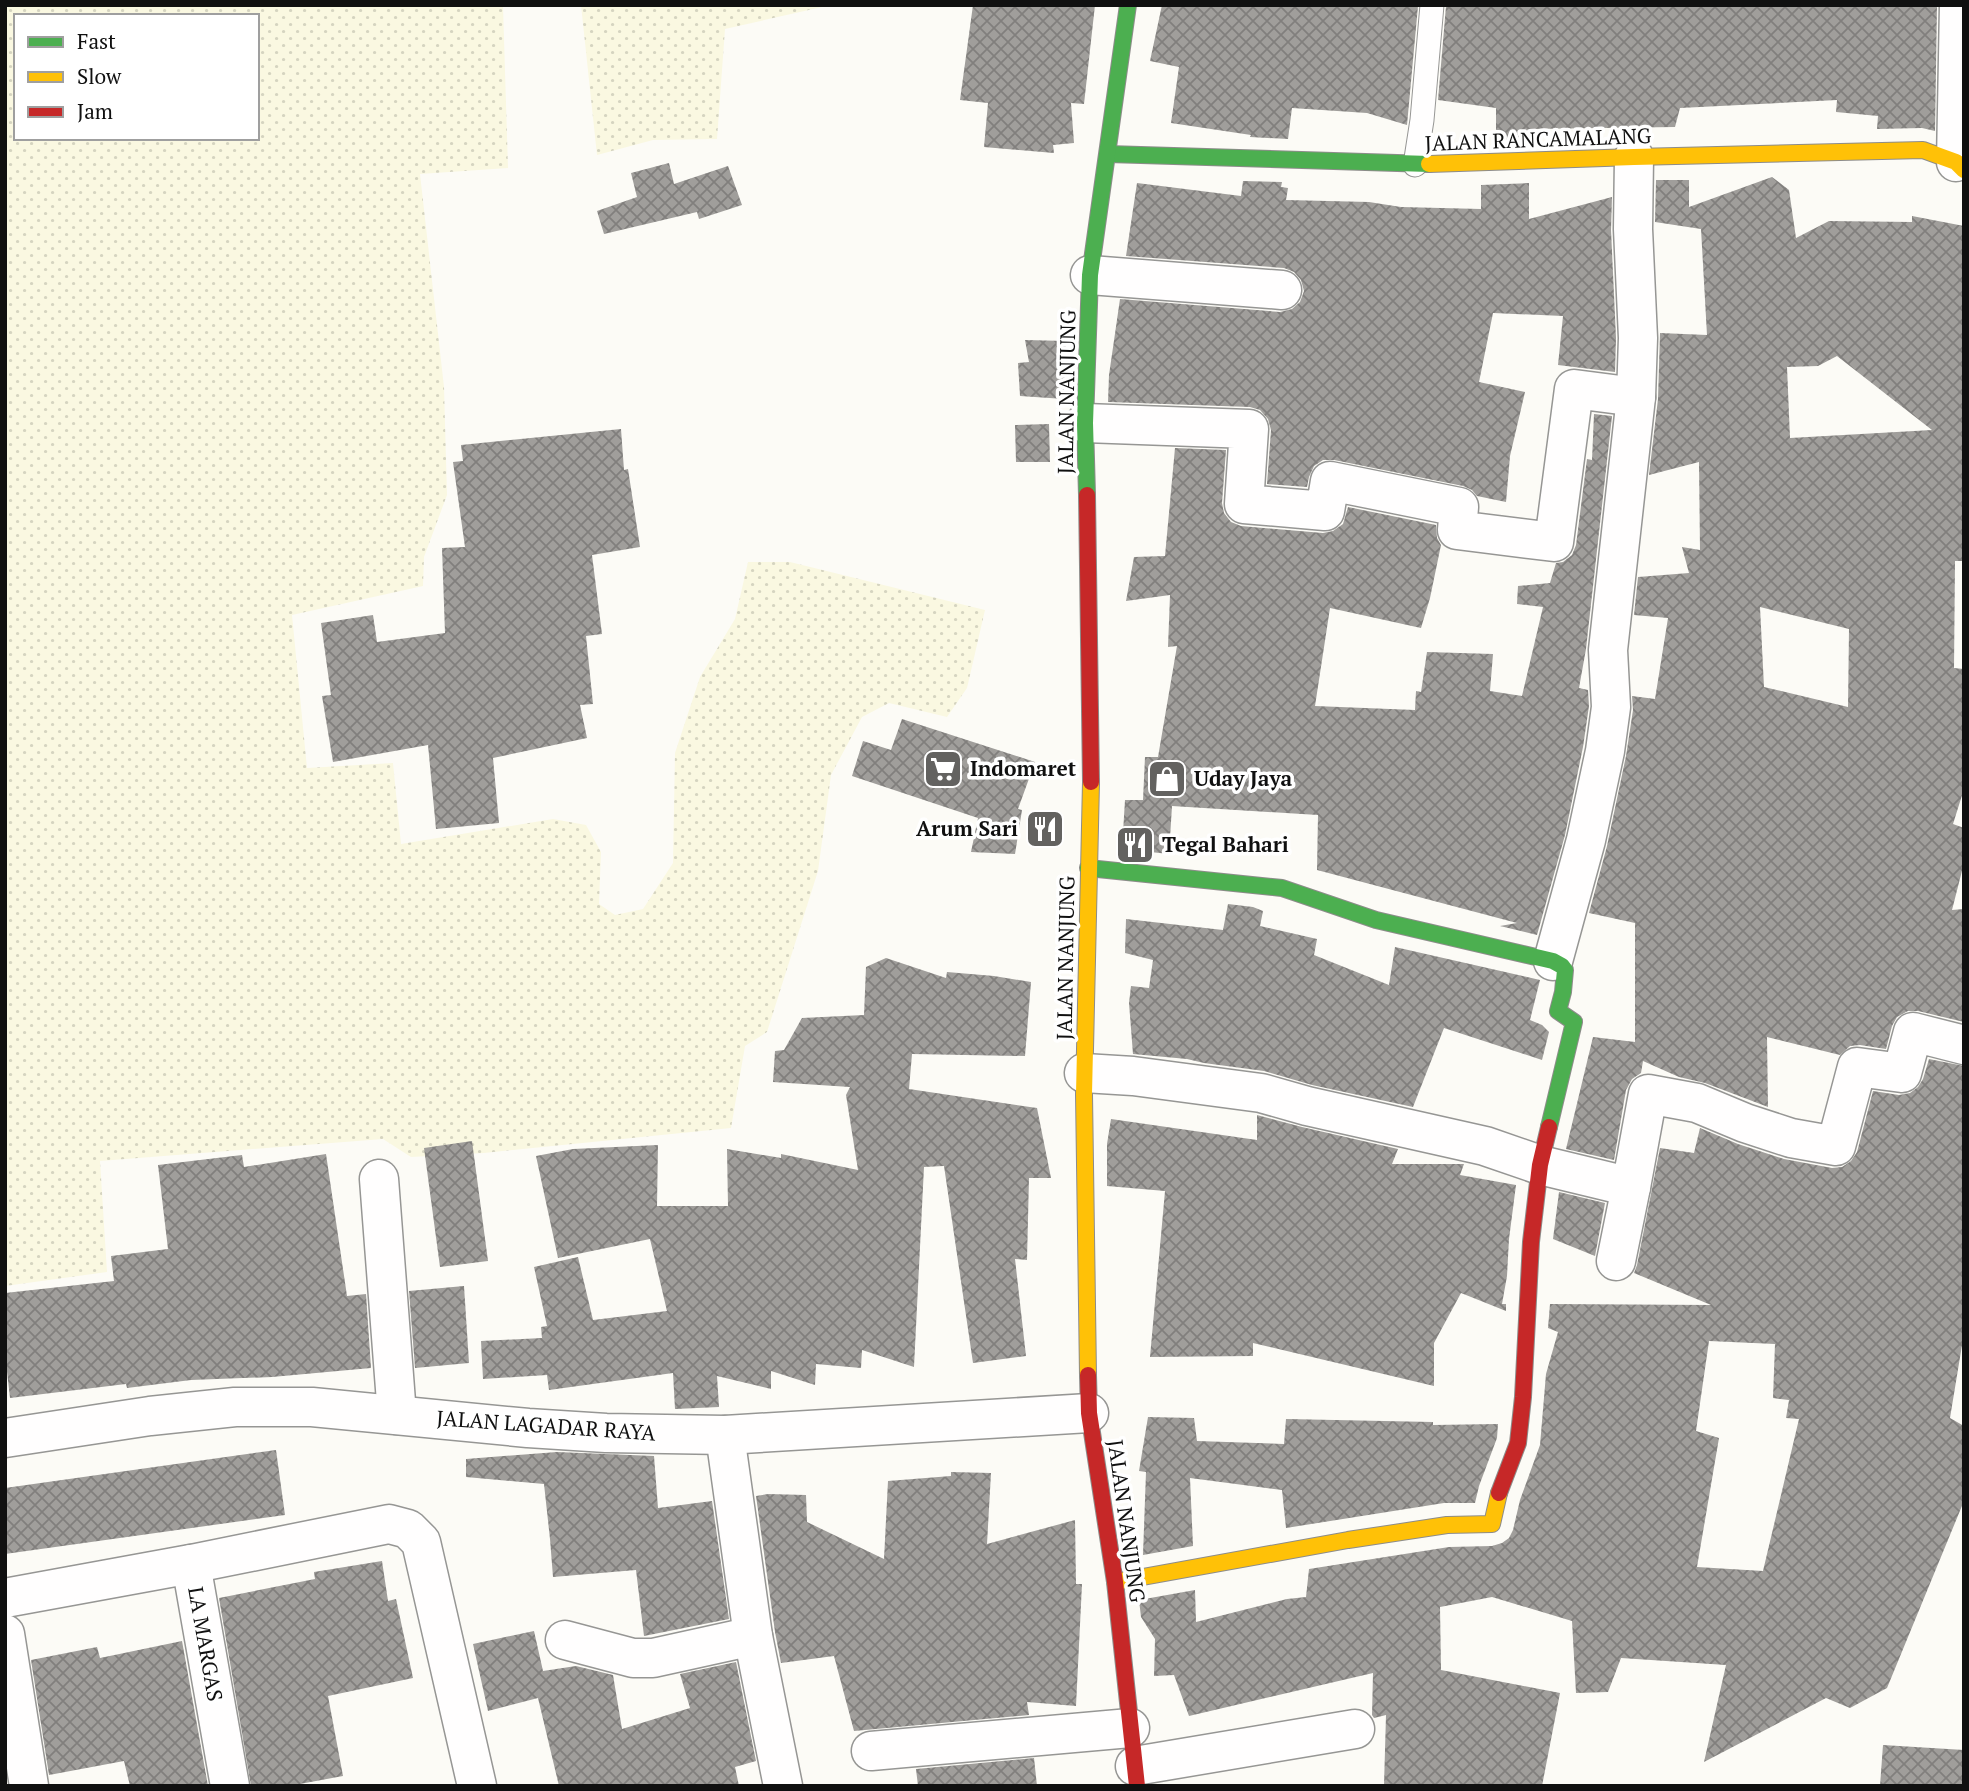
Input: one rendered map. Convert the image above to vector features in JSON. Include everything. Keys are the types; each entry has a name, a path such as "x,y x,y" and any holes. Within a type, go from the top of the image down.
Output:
{"street":[{"name":"JALAN NANJUNG","path":"1128,5 1090,275 1086,423 1092,752 1084,1073 1089,1413 1115,1582 1136,1776"},
{"path":"1959,5 1960,166"},
{"name":"JALAN RANCAMALANG","path":"1108,154 1415,165 1923,150 1960,166"},
{"path":"1553,961 1587,840 1611,707 1608,650 1636,397 1639,338 1633,229 1634,157"},
{"path":"1090,275 1282,290"},
{"path":"1086,423 1249,429 1244,504 1325,511 1329,481 1459,507 1457,530 1553,542 1574,389 1636,397"},
{"path":"1088,868 1282,888 1376,920 1553,961 1565,970 1558,1011 1574,1022 1540,1165 1531,1242 1524,1385 1518,1443 1499,1494 1492,1524 1447,1525 1348,1540 1115,1582"},
{"path":"1616,1261 1648,1094 1697,1103 1791,1138 1836,1146 1857,1067 1902,1073 1913,1032 1964,1045"},
{"path":"1084,1073 1133,1076 1261,1093 1485,1146 1540,1165 1631,1187"},
{"path":"379,1180 397,1415"},
{"name":"JALAN LAGADAR RAYA","path":"5,1438 126,1419 235,1407 312,1407 528,1428 725,1436 1089,1413"},
{"path":"725,1436 753,1636 783,1786"},
{"path":"191,1564 389,1524 408,1529 421,1542 477,1786"},
{"name":"LA MARGAS","path":"5,1598 191,1564 230,1786"},
{"path":"5,1634 29,1786"},
{"path":"565,1640 633,1658 653,1658 753,1636"},
{"path":"871,1751 1130,1728"},
{"path":"1136,1776 1355,1730"}],"lane":[{"path":"1415,165 1422,120 1432,5"}],"shaded area":[{"path":"5,5 508,5 503,6 508,168 420,174 444,387 447,495 424,557 423,586 292,615 307,768 393,763 401,844 553,819 586,825 601,852 599,904 615,915 643,909 673,863 675,753 700,677 735,619 748,562 790,562 985,610 967,688 947,717 889,703 862,717 831,775 818,871 767,1032 745,1046 731,1128 484,1153 411,1157 383,1139 100,1161 107,1272 5,1286"},
{"path":"581,5 831,5 725,29 717,139 653,140 597,155"}],"building":[{"path":"973,5 1095,5 1084,104 1071,103 1074,143 1053,145 1054,153 984,147 988,103 960,100"},
{"path":"1162,5 1418,6 1407,125 1367,113 1292,108 1288,139 1250,137 1251,135 1171,123 1179,67 1150,61"},
{"path":"1937,5 1935,131 1922,128 1877,129 1878,116 1836,112 1837,100 1680,108 1675,127 1529,129 1529,139 1496,140 1496,108 1438,100 1446,6"},
{"path":"669,163 674,184 728,166 742,205 699,219 697,212 604,234 597,211 637,197 631,173"},
{"path":"1772,177 1789,190 1796,238 1829,221 1912,222 1912,216 1964,226 1964,561 1955,561 1954,668 1964,669 1964,789 1953,824 1964,828 1964,863 1952,910 1964,909 1964,1022 1908,1011 1897,1017 1886,1049 1850,1046 1840,1055 1767,1037 1768,1107 1705,1083 1679,1077 1643,1061 1641,1073 1632,1079 1626,1090 1614,1160 1566,1149 1593,1037 1635,1042 1635,923 1589,913 1607,846 1626,756 1633,710 1632,696 1655,699 1668,618 1634,615 1638,577 1689,573 1682,547 1700,550 1699,462 1649,475 1658,399 1660,333 1707,335 1701,229 1655,222 1656,180 1689,180 1689,207","holes":["1837,356 1932,430 1790,438 1787,367 1818,366","1760,607 1849,629 1848,707 1764,687"]},
{"path":"1243,181 1282,182 1281,187 1288,188 1286,200 1481,209 1481,185 1529,183 1529,219 1612,197 1615,372 1558,365 1563,316 1493,313 1479,382 1525,392 1510,456 1506,502 1477,496 1463,486 1334,460 1323,460 1314,466 1307,487 1267,484 1271,430 1268,419 1260,410 1250,407 1108,402 1109,375 1120,299 1280,312 1292,309 1300,302 1304,291 1301,280 1294,272 1284,268 1126,256 1137,183 1241,196"},
{"path":"1025,340 1066,341 1064,399 1020,396 1018,363 1029,362"},
{"path":"1594,414 1612,416 1586,649 1579,688 1588,690 1589,706 1565,835 1537,935 1500,926 1517,923 1317,870 1318,815 1172,806 1169,854 1122,849 1125,800 1143,800 1145,757 1158,757 1177,646 1168,647 1170,595 1126,601 1134,557 1165,556 1175,448 1226,450 1222,503 1224,513 1231,522 1241,526 1323,533 1333,531 1343,524 1348,507 1436,525 1437,538 1441,545 1421,628 1330,608 1315,706 1415,710 1416,691 1421,692 1427,652 1493,654 1490,691 1522,696 1543,607 1517,604 1518,586 1550,583 1556,563 1563,562 1572,555 1576,545 1587,459 1592,460"},
{"path":"1049,424 1050,462 1016,462 1015,425"},
{"path":"621,429 624,470 628,469 640,547 592,555 602,634 586,636 593,704 580,705 587,738 493,758 499,823 436,829 428,745 333,762 322,696 331,695 321,623 373,615 377,642 445,633 442,548 465,547 453,462 463,461 461,445"},
{"name":"Indomaret","path":"902,719 1035,762 1018,809 1022,810 1015,854 971,852 978,818 852,776 863,741 891,750"},
{"path":"1228,904 1263,911 1260,926 1317,939 1314,955 1389,985 1395,947 1540,980 1530,1020 1542,1025 1549,1032 1542,1060 1444,1028 1413,1107 1312,1085 1264,1071 1133,1054 1129,1003 1131,986 1149,988 1153,960 1125,953 1126,919 1223,930"},
{"path":"886,958 946,978 947,972 1031,982 1025,1056 912,1054 909,1089 1037,1108 1051,1178 1029,1178 1027,1260 1015,1259 1026,1356 973,1363 944,1166 924,1167 914,1367 862,1350 861,1368 816,1364 815,1385 771,1371 771,1389 717,1376 719,1407 675,1409 673,1373 549,1390 547,1375 483,1379 481,1341 542,1338 541,1327 547,1326 534,1267 578,1257 593,1320 667,1311 650,1239 558,1258 536,1156 573,1149 658,1145 657,1206 728,1206 727,1149 781,1158 781,1154 858,1170 846,1095 850,1087 773,1082 775,1051 784,1050 802,1018 864,1015 866,967"},
{"path":"1929,1059 1964,1066 1964,1333 1950,1418 1964,1426 1964,1501 1887,1688 1850,1708 1826,1698 1704,1762 1726,1665 1621,1658 1608,1692 1576,1693 1572,1621 1492,1597 1440,1607 1441,1670 1560,1693 1542,1786 1384,1786 1386,1715 1374,1718 1372,1715 1373,1673 1189,1716 1174,1675 1154,1676 1155,1639 1141,1617 1139,1600 1195,1590 1196,1622 1287,1599 1306,1597 1309,1569 1449,1547 1492,1546 1509,1538 1540,1445 1546,1374 1558,1332 1548,1328 1550,1304 1711,1305 1634,1273 1660,1148 1694,1153 1700,1128 1784,1159 1832,1168 1842,1167 1851,1161 1857,1152 1873,1091 1899,1095 1910,1093 1923,1079","holes":["1709,1341 1775,1344 1773,1398 1789,1400 1786,1418 1799,1419 1763,1571 1697,1567 1719,1438 1696,1431"]},
{"path":"1257,1115 1398,1149 1392,1164 1464,1164 1460,1175 1516,1185 1502,1304 1506,1304 1506,1311 1461,1293 1434,1343 1434,1386 1253,1343 1253,1356 1150,1357 1165,1191 1107,1186 1107,1144 1111,1119 1257,1140"},
{"path":"472,1141 488,1261 440,1267 424,1148"},
{"path":"326,1154 347,1296 366,1294 371,1368 272,1377 191,1380 127,1388 126,1384 10,1398 5,1354 5,1293 114,1281 111,1256 168,1249 158,1165 242,1155 244,1167"},
{"path":"1559,1192 1605,1203 1595,1256 1553,1239"},
{"path":"464,1286 469,1363 415,1368 409,1291"},
{"path":"1148,1417 1194,1418 1197,1441 1284,1444 1286,1419 1433,1422 1433,1425 1498,1424 1497,1438 1475,1503 1444,1503 1286,1528 1282,1490 1190,1478 1193,1546 1143,1555 1146,1472 1139,1471"},
{"path":"276,1450 285,1515 5,1554 5,1488"},
{"path":"557,1452 654,1456 658,1508 712,1501 729,1619 644,1636 636,1570 553,1577 544,1484 466,1477 466,1459"},
{"path":"951,1472 991,1473 987,1544 1075,1520 1076,1584 1082,1584 1076,1706 1027,1702 1029,1715 854,1731 834,1656 781,1663 756,1496 806,1495 807,1522 884,1559 888,1481 951,1476"},
{"path":"382,1561 388,1601 396,1599 413,1678 328,1696 343,1776 289,1786 251,1786 219,1598 315,1579 314,1572"},
{"path":"534,1631 543,1671 576,1666 613,1675 622,1729 690,1708 680,1674 736,1662 756,1761 735,1767 739,1786 559,1786 538,1698 488,1711 473,1644"},
{"path":"182,1641 208,1786 130,1786 124,1761 49,1775 31,1660 97,1647 100,1658"},
{"path":"1883,1745 1964,1750 1964,1786 1880,1786"},
{"path":"1034,1758 1037,1786 918,1786 916,1769"}],"traffic: fast":[{"path":"1087,495 1085,423 1090,275 1128,5"},
{"path":"1108,154 1429,164"},
{"path":"1088,868 1282,888 1376,920 1553,961 1562,966 1565,970 1558,1011 1574,1022 1549,1127"}],"traffic: slow":[{"path":"1429,164 1923,150 1956,162 1964,170"},
{"path":"1088,1375 1084,1094 1091,782"},
{"path":"1115,1582 1348,1540 1447,1525 1492,1524 1499,1493"}],"traffic: jam":[{"path":"1087,495 1091,782"},
{"path":"1499,1493 1518,1443 1531,1242 1540,1165 1549,1127"},
{"path":"1088,1375 1089,1413 1115,1582 1137,1786"}],"place":[{"name":"Indomaret","path":"943,769"},
{"name":"Uday Jaya","path":"1167,779"},
{"name":"Arum Sari","path":"1045,829"},
{"name":"Tegal Bahari","path":"1135,845"}]}
